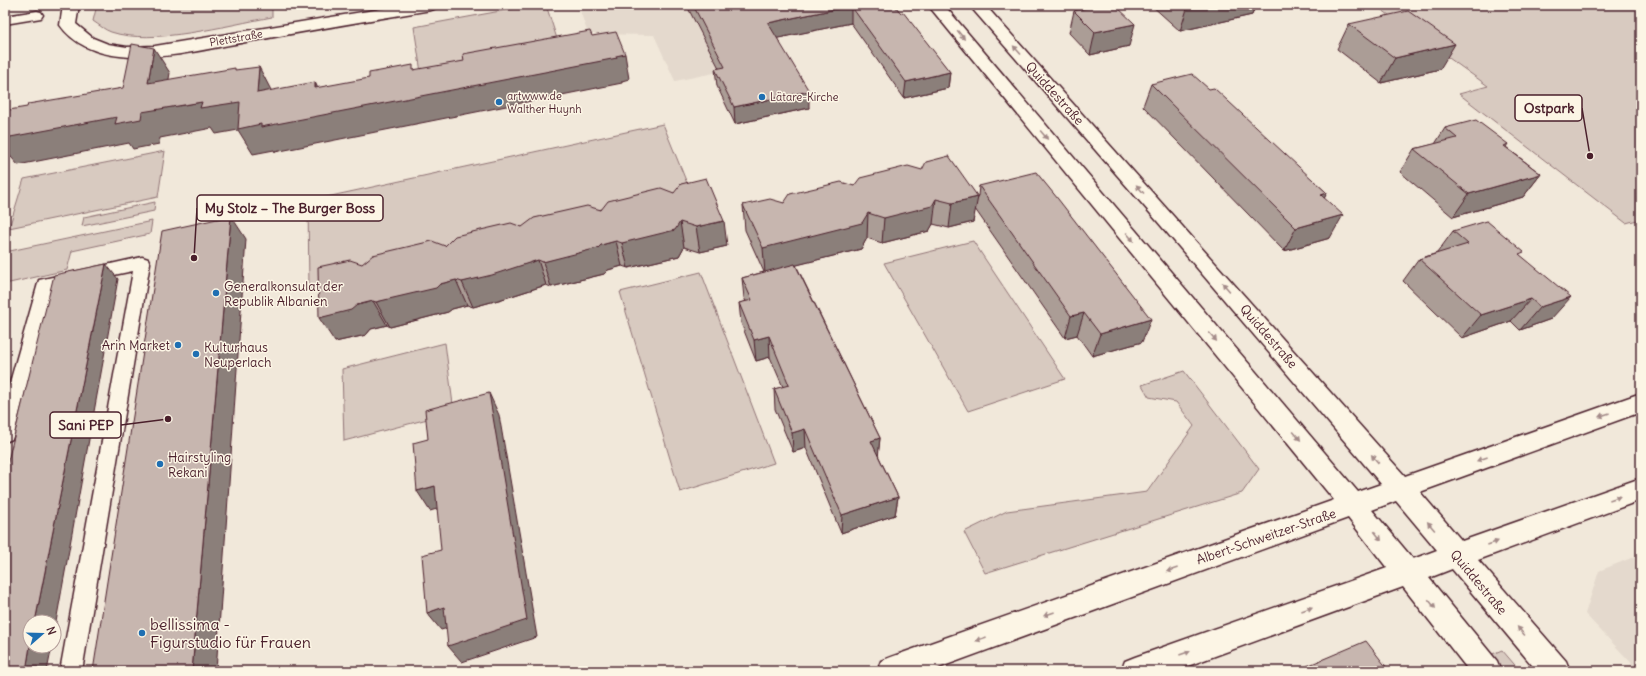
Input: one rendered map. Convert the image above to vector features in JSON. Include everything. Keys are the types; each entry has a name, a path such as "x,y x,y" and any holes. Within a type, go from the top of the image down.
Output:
{"main road":[{"name":"Plettstraße","path":"71,5 68,25 77,35 96,46 128,52 198,45 431,5"},
{"path":"936,5 1354,506 1487,671"},
{"name":"Quiddestraße","path":"977,5 1164,216 1556,671"},
{"name":"Albert-Schweitzer-Straße","path":"891,671 1641,402"},
{"path":"1135,671 1641,489"}],"lane":[{"path":"5,20 37,15"},
{"path":"5,434 45,284 142,263 72,671"}],"shaded area":[{"path":"97,5 272,5 272,17 213,29 168,36 128,36 111,32 93,21"},
{"path":"533,5 546,5 561,51 422,79 414,27"},
{"path":"578,5 709,5 763,63 675,81 654,35 588,34"},
{"path":"1375,5 1641,5 1641,219 1626,223 1459,94 1488,86"},
{"path":"663,124 693,198 309,289 308,201"},
{"path":"165,151 158,197 9,228 24,179"},
{"path":"155,202 154,211 82,226 84,217"},
{"path":"152,221 150,234 72,251 67,270 5,284 5,252"},
{"path":"973,241 1065,379 968,411 884,263"},
{"path":"701,272 774,463 680,492 620,292"},
{"path":"445,343 454,412 344,441 342,369"},
{"path":"1184,371 1259,469 1242,493 985,573 964,532 1007,511 1147,492 1194,426 1176,402 1149,397 1142,385"},
{"path":"1641,554 1641,671 1639,671 1585,614 1599,571"},
{"path":"1502,650 1520,671 1503,671 1490,655"}],"building":[{"path":"693,5 894,5 901,13 903,12 950,72 906,82 851,6 768,23 809,91 734,107 715,69 725,67"},
{"path":"1100,5 1115,5 1135,24 1095,32 1074,11"},
{"path":"1183,5 1205,5 1187,9"},
{"path":"1408,11 1455,44 1395,58 1349,24"},
{"path":"590,31 592,36 616,32 625,54 616,56 617,58 261,127 261,124 238,129 240,102 200,108 202,102 142,112 141,119 115,124 117,117 5,138 5,115 9,110 27,107 28,104 123,88 132,44 154,48 148,83 235,68 235,70 259,67 257,93 315,82 315,88 369,78 369,73 413,65 413,70 464,61 463,54"},
{"path":"1192,74 1209,89 1214,88 1327,193 1321,195 1343,215 1296,228 1151,84"},
{"path":"1476,120 1508,144 1504,146 1541,174 1469,194 1414,149 1457,138 1445,128"},
{"path":"949,156 978,197 952,203 936,199 932,206 884,218 868,213 862,223 763,248 743,205 770,199 784,203 790,194 841,182 854,186 860,178 908,166 922,170 926,162"},
{"path":"1036,172 1151,319 1100,334 1084,313 1071,316 979,186"},
{"path":"706,178 724,221 696,227 680,222 675,230 622,243 616,241 601,245 598,248 543,262 538,260 492,275 462,282 456,280 440,284 436,288 357,305 351,310 319,318 318,267 350,260 362,264 373,255 432,241 445,246 455,236 511,223 522,227 534,218 587,206 601,210 608,201 661,188 674,193 681,184"},
{"path":"231,216 192,671 93,671 162,231"},
{"path":"1487,221 1524,252 1519,254 1571,297 1540,307 1531,299 1481,315 1419,259 1468,244 1453,231"},
{"path":"106,264 37,614 22,614 22,654 29,654 26,671 5,671 5,473 54,275"},
{"path":"795,264 880,438 871,441 898,497 842,515 805,429 792,433 774,389 789,385 769,336 754,340 739,303 752,300 742,278"},
{"path":"489,393 527,620 448,646 444,607 427,613 422,555 441,550 435,486 417,491 413,443 428,439 425,410"},
{"path":"1366,641 1387,668 1381,671 1311,671 1307,666"}],"place":[{"name":"Lätare-Kirche","path":"762,97"},
{"name":"artwww.de Walther Huynh","path":"499,102"},
{"name":"Ostpark","path":"1590,156"},
{"name":"My Stolz – The Burger Boss","path":"194,258"},
{"name":"Generalkonsulat der Republik Albanien","path":"216,293"},
{"name":"Arin Market","path":"178,345"},
{"name":"Kulturhaus Neuperlach","path":"196,354"},
{"name":"Sani PEP","path":"168,419"},
{"name":"Hairstyling Rekani","path":"160,464"},
{"name":"bellissima - Figurstudio für Frauen","path":"142,633"}]}
